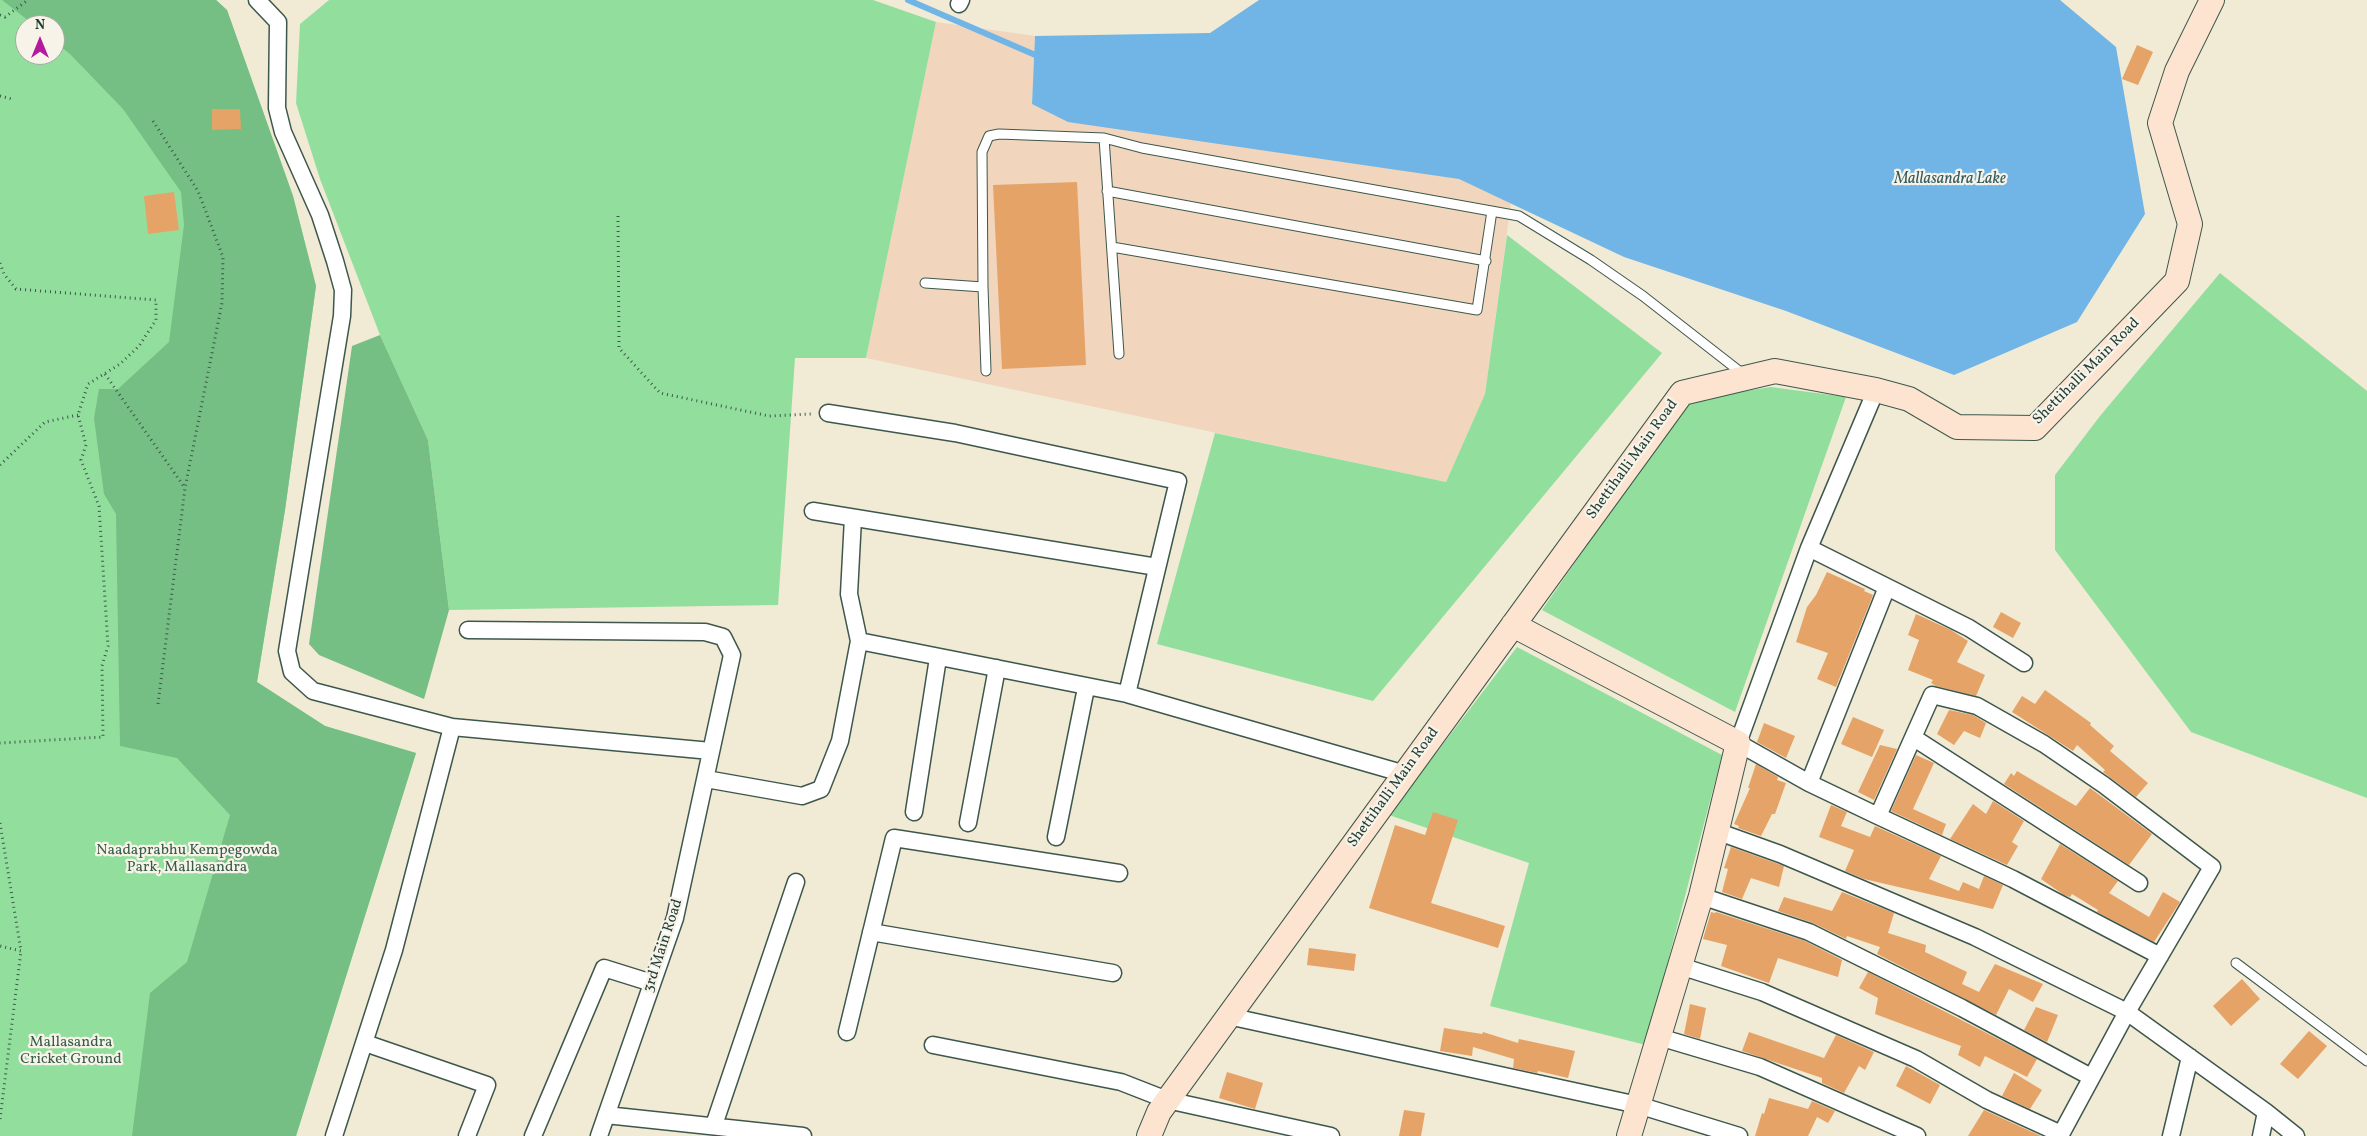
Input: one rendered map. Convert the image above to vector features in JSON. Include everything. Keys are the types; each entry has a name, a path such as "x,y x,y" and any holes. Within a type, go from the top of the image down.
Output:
{"street":[{"path":"256,0 278,22 277,108 283,132 320,215 343,290 342,316 287,651 292,672 313,691 452,727 711,751"},
{"name":"Shettihalli Main Road","path":"1149,1136 1158,1112 1682,393 1775,371 1876,390 1909,400 1957,427 2035,428 2177,281 2190,224 2160,123 2177,71 2212,0"},
{"path":"1629,1136 1701,896 1738,743 1810,548 1876,390"},
{"path":"828,414 955,433 1178,481 1127,694"},
{"path":"813,511 1157,567"},
{"path":"706,779 802,796 820,789 840,741 859,641 849,594 853,518"},
{"path":"1810,548 1970,628 2024,663"},
{"path":"1809,783 1887,587"},
{"path":"1513,625 1738,743 1809,783 2013,879 2160,956"},
{"name":"3rd Main Road","path":"468,630 705,632 723,637 732,656 675,918 599,1136"},
{"path":"859,641 1086,688 1127,694 1404,774"},
{"path":"914,812 938,658"},
{"path":"968,823 996,668"},
{"path":"1056,837 1086,688"},
{"path":"1680,966 1762,992 1907,1055 1987,1100 2060,1135 2127,1012 2212,867 2104,785 2044,744 1977,706 1932,695 1878,816"},
{"path":"334,1136 394,950 452,727"},
{"path":"1914,738 2139,883"},
{"path":"1716,831 1780,854 1975,937 2127,1012 2266,1112 2296,1136"},
{"path":"847,1032 894,838 1119,873"},
{"path":"714,1125 796,882"},
{"path":"1701,896 1809,932 1962,1008 2091,1077"},
{"path":"871,932 1113,973"},
{"path":"533,1136 604,968 652,983"},
{"path":"1228,1016 1638,1105 1739,1136"},
{"path":"1658,1038 1760,1067 1917,1136"},
{"path":"365,1043 487,1085 467,1136"},
{"path":"933,1045 1121,1082 1167,1100 1331,1136"},
{"path":"2171,1136 2190,1057"},
{"path":"2261,1136 2266,1112"},
{"path":"606,1115 714,1125 803,1136"}],"lane":[{"path":"986,371 982,152 988,136 999,134 1104,138 1142,148 1519,216 1591,260 1644,296 1747,378"},
{"path":"1104,138 1119,354"},
{"path":"1107,191 1486,261"},
{"path":"1112,247 1477,310 1486,261 1492,211"},
{"path":"925,283 983,288"},
{"path":"2236,963 2367,1061"}],"path":[{"path":"0,15 5,18 28,0"},
{"path":"0,96 12,99"},
{"path":"153,121 198,190 223,257 222,303 185,488 158,704"},
{"path":"618,216 619,348 660,393 769,416 828,414"},
{"path":"0,263 4,274 16,289 156,300 156,320 139,346 120,364 88,384 78,415 86,444 80,460 99,506 108,646 102,666 103,737 0,743"},
{"path":"105,374 185,488"},
{"path":"0,465 45,422 78,415"},
{"path":"0,823 21,951 0,1119"},
{"path":"0,946 21,951"}],"shaded area":[{"path":"936,22 1035,36 1032,104 1459,179 1511,203 1485,394 1446,482 866,358"}],"green space":[{"name":"Naadaprabhu Kempegowda Park, Mallasandra","path":"0,0 216,0 227,10 293,196 316,286 285,510 257,682 325,726 416,753 296,1136 0,1136"},
{"path":"2,0 216,0 227,10 293,196 316,286 285,510 257,682 325,726 416,753 296,1136 132,1136 150,993 187,962 230,815 177,758 120,746 116,514 104,494 94,418 99,389 118,389 169,342 184,225 181,192 123,109 65,50 65,15 21,15"},
{"path":"329,0 873,0 936,22 866,358 795,358 778,605 449,610 428,440 380,335 320,179 296,103 300,24"},
{"path":"1507,235 1662,353 1373,701 1157,644 1215,433 1446,482 1485,394"},
{"path":"2220,273 2367,391 2367,798 2191,732 2055,550 2055,475 2100,416"},
{"path":"380,335 428,440 449,610 424,699 319,655 309,644 352,346"},
{"path":"1771,387 1846,397 1735,712 1542,610 1688,400"},
{"path":"1517,647 1722,755 1646,1045 1490,1006 1529,863 1389,815"}],"water":[{"name":"Mallasandra Lake","path":"1259,0 2060,0 2116,47 2145,214 2077,322 1954,375 1786,311 1624,257 1459,179 1068,122 1032,104 1035,36 1210,33"}],"building":[{"path":"2137,45 2153,52 2138,85 2122,79"},
{"path":"212,109 240,109 241,129 212,130"},
{"path":"1077,182 1086,365 1002,369 993,185"},
{"path":"174,192 179,230 148,234 144,196"},
{"path":"1827,572 1865,589 1864,591 1873,595 1836,687 1817,679 1828,653 1796,642 1807,607 1816,595"},
{"path":"2001,612 2021,623 2013,638 1993,627"},
{"path":"1916,614 1951,630 1968,641 1957,662 1985,675 1976,696 1936,686 1931,683 1933,680 1908,670 1919,640 1908,635"},
{"path":"2045,690 2091,723 2090,725 2114,746 2110,751 2148,783 2136,797 2103,772 2105,770 2077,745 2073,751 2012,712 2022,696 2035,704"},
{"path":"1949,710 1973,715 1986,723 1980,738 1964,731 1954,745 1937,734"},
{"path":"1853,717 1884,730 1872,757 1841,744"},
{"path":"1764,723 1795,736 1786,758 1757,742"},
{"path":"1880,745 1897,749 1874,800 1858,792"},
{"path":"1916,755 1934,763 1913,809 1946,824 1942,835 1891,811"},
{"path":"1756,764 1778,777 1777,780 1786,783 1775,814 1772,814 1761,836 1738,828 1739,826 1734,824 1750,788 1748,788"},
{"path":"2017,771 2076,806 2090,788 2152,834 2129,865 2004,784 2011,773 2014,776"},
{"path":"1993,801 2024,821 2012,842 2018,846 2007,865 1950,839 1973,804 1986,814"},
{"path":"1831,805 1847,812 1841,826 1870,837 1875,826 1941,856 1929,879 1959,891 1963,882 1979,889 1984,876 2003,885 1993,909 1864,879 1845,871 1854,850 1819,837"},
{"path":"1433,812 1458,820 1431,903 1505,926 1498,948 1369,908 1395,825 1425,835"},
{"path":"2060,844 2118,881 2109,893 2149,917 2163,892 2180,902 2154,942 2097,912 2098,910 2072,894 2070,897 2064,895 2041,879"},
{"path":"1731,847 1784,866 1779,887 1751,878 1742,899 1722,892 1728,869 1724,868"},
{"path":"1842,892 1894,913 1888,933 1926,945 1925,952 1967,972 1962,984 1979,992 1995,964 2043,984 2033,1002 2009,989 1996,1015 1877,954 1880,947 1847,936 1846,939 1813,923 1778,911 1784,897 1832,911"},
{"path":"1711,912 1805,941 1842,960 1838,977 1778,958 1769,983 1721,966 1727,945 1703,939"},
{"path":"1309,948 1356,954 1354,971 1307,965"},
{"path":"1868,972 2037,1059 2027,1077 1985,1056 1980,1067 1958,1055 1961,1046 1875,1014 1878,998 1859,988"},
{"path":"2242,979 2260,999 2231,1026 2213,1006"},
{"path":"1690,1004 1706,1008 1700,1039 1684,1034"},
{"path":"2036,1007 2058,1015 2047,1042 2024,1030"},
{"path":"1444,1028 1482,1034 1483,1032 1518,1043 1519,1039 1575,1051 1568,1078 1538,1071 1537,1073 1513,1068 1514,1059 1473,1047 1472,1056 1440,1051"},
{"path":"2309,1031 2327,1046 2298,1079 2280,1064"},
{"path":"1749,1032 1824,1058 1836,1035 1874,1052 1865,1070 1859,1066 1844,1093 1822,1083 1822,1078 1742,1051"},
{"path":"1906,1066 1940,1085 1930,1104 1896,1086"},
{"path":"1227,1072 1263,1083 1255,1109 1219,1098"},
{"path":"2014,1073 2042,1090 2030,1109 2002,1096"},
{"path":"1769,1098 1808,1109 1812,1101 1835,1111 1828,1123 1817,1117 1808,1136 1755,1136"},
{"path":"1404,1110 1425,1113 1421,1136 1399,1136"},
{"path":"1984,1110 2041,1136 1968,1136"}],"waterway":[{"path":"908,0 1040,57"}],"park label":[{"name":"Mallasandra Cricket Ground","path":"71,1052"}]}
